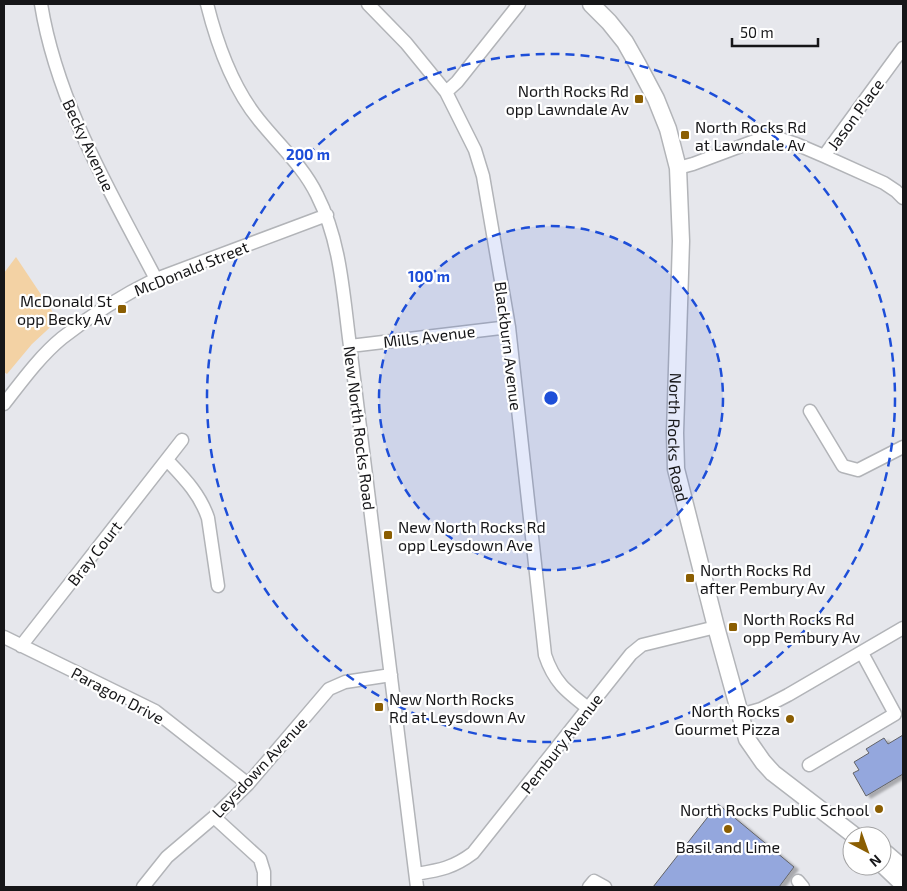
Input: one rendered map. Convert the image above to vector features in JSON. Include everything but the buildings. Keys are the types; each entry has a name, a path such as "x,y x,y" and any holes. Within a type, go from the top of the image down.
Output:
{"main road":[{"name":"North Rocks Road","path":"591,4 614,28 638,65 659,106 668,129 678,168 681,241 675,433 676,469 740,715 748,739 763,762 842,826"},
{"path":"892,868 903,884"},
{"path":"892,868 899,887"}],"street":[{"name":"Becky Avenue","path":"41,4 57,68 73,116 156,279"},
{"name":"New North Rocks Road","path":"206,4 214,32 238,87 258,119 290,155 316,192 327,215 339,260 416,881"},
{"name":"Blackburn Avenue","path":"368,4 406,43 446,92 475,150 483,176 509,327 545,655 550,671 560,685 588,708"},
{"path":"446,92 457,82 520,4"},
{"name":"Jason Place","path":"824,156 903,48"},
{"path":"678,168 694,164 765,137 774,137 796,144 884,183 896,190 903,198"},
{"name":"McDonald Street","path":"4,404 24,378 61,339 119,298 156,279 327,215"},
{"name":"Mills Avenue","path":"350,346 509,327"},
{"path":"810,411 843,466 858,470 903,447"},
{"name":"Bray Court","path":"21,646 182,440"},
{"path":"167,460 192,487 206,510 218,586"},
{"name":"Pembury Avenue","path":"416,881 460,863 473,853 631,654 642,646 716,627"},
{"path":"740,715 761,709 788,696 903,628"},
{"name":"Paragon Drive","path":"4,637 155,711 248,784"},
{"path":"809,765 895,714 862,653"},
{"name":"Leysdown Avenue","path":"143,887 167,857 214,817 248,784 329,689 345,682 390,676"},
{"path":"214,817 260,858 264,872 264,887"},
{"path":"589,887 594,881 605,887"}],"shaded area":[{"path":"16,257 58,320 32,344 7,374 4,372 4,273"}],"place":[{"name":"North Rocks Rd opp Lawndale Av","path":"639,99"},
{"name":"North Rocks Rd at Lawndale Av","path":"685,135"},
{"name":"McDonald St opp Becky Av","path":"122,309"},
{"name":"New North Rocks Rd opp Leysdown Ave","path":"388,535"},
{"name":"North Rocks Rd after Pembury Av","path":"690,578"},
{"name":"North Rocks Rd opp Pembury Av","path":"733,627"},
{"name":"New North Rocks Rd at Leysdown Av","path":"379,707"},
{"name":"North Rocks Gourmet Pizza","path":"790,719"},
{"name":"North Rocks Public School","path":"879,809"},
{"name":"Basil and Lime","path":"728,829"}]}
